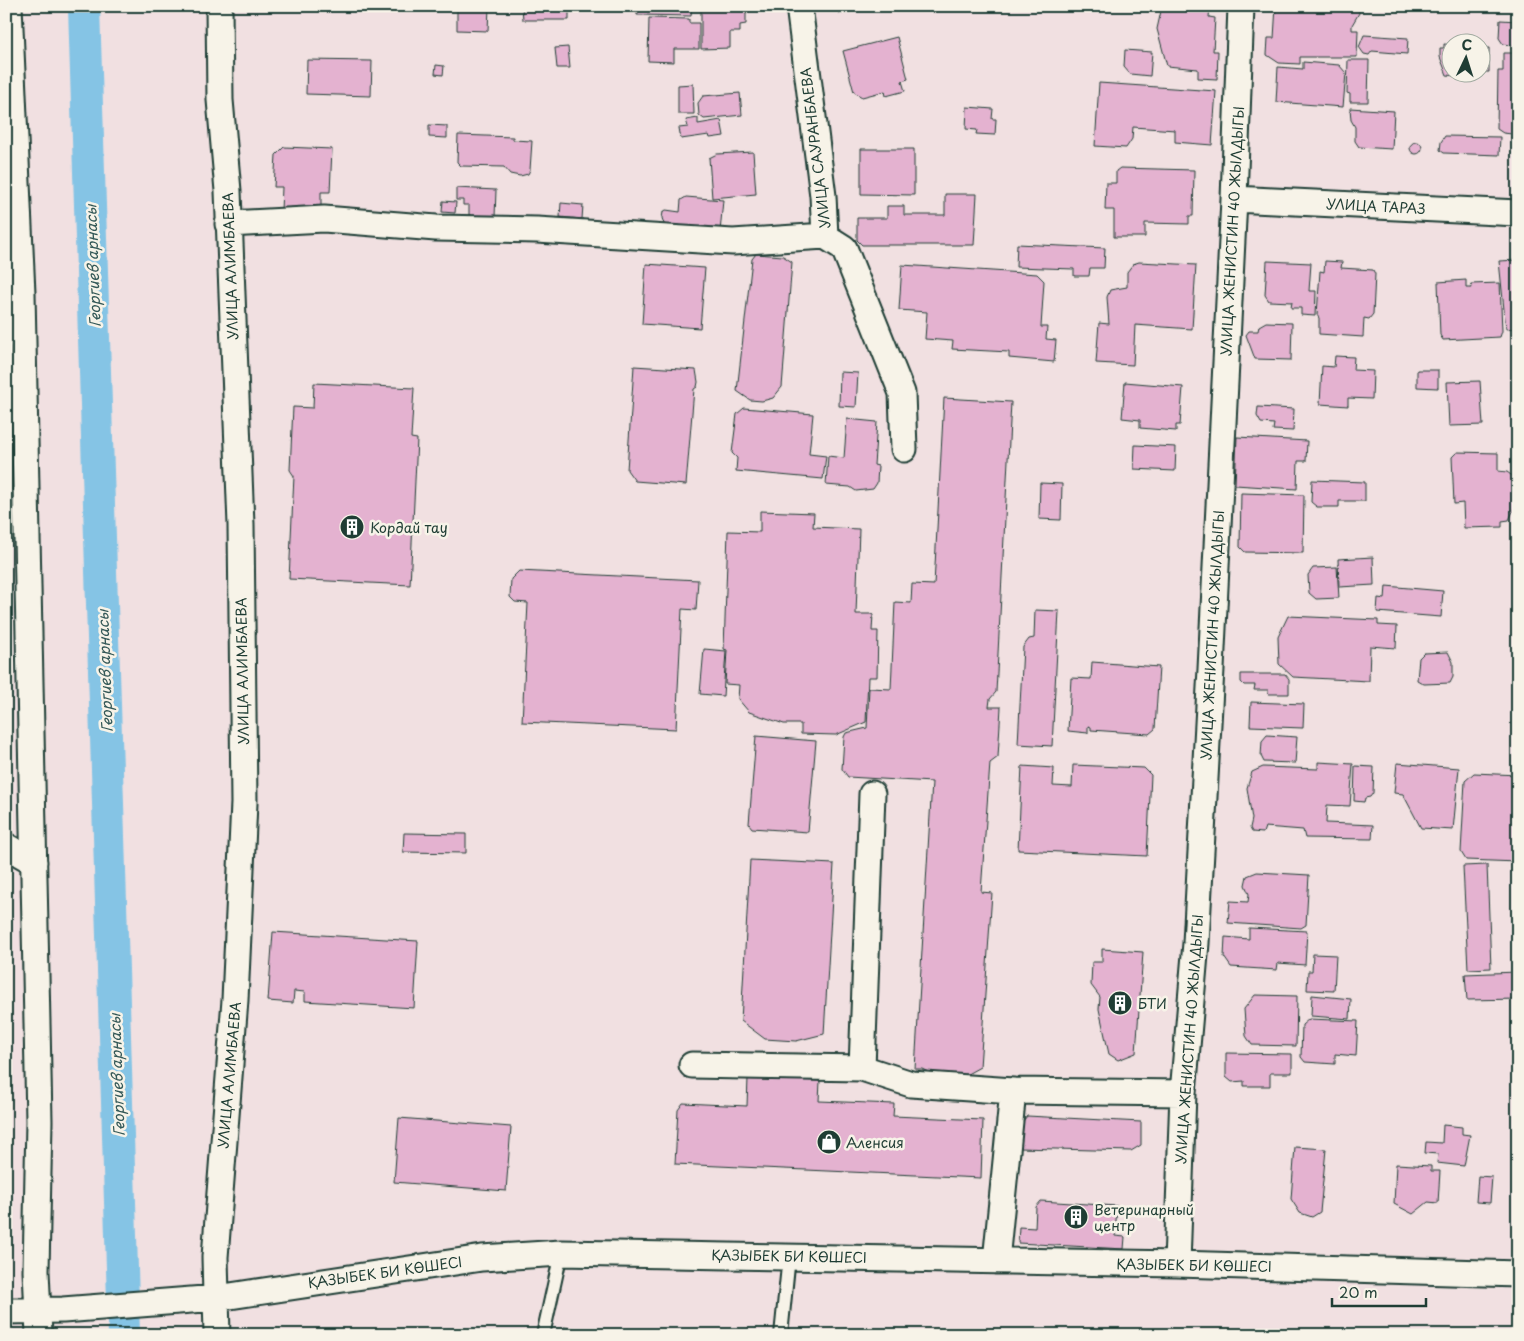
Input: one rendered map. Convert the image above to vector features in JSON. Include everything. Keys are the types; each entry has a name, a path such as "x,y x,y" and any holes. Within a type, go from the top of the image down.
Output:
{"street":[{"path":"9,6 22,293 39,1121 36,1271 39,1335"},
{"name":"УЛИЦА АЛИМБАЕВА","path":"217,1335 215,1257 236,1000 244,803 240,525 228,191 220,100 219,6"},
{"name":"УЛИЦА САУРАНБАЕВА","path":"799,6 823,196 825,236 844,248 902,393 904,449"},
{"name":"УЛИЦА ЖЕНИСТИН 40 ЖЫЛДЫГЫ","path":"1177,1264 1183,1093 1196,943 1234,199 1240,6"},
{"name":"УЛИЦА ТАРАЗ","path":"1234,199 1518,213"},
{"path":"228,224 324,219 436,228 537,230 733,242 825,236"},
{"path":"862,1068 872,794"},
{"path":"6,846 34,862"},
{"path":"692,1065 862,1068 911,1084 1013,1091 1183,1093"},
{"path":"996,1261 1013,1091"},
{"name":"ҚАЗЫБЕК БИ КӨШЕСІ","path":"37,1310 63,1310 217,1298 482,1258 561,1253 1177,1264 1518,1274"},
{"path":"6,1310 37,1310"}],"lane":[{"path":"543,1335 561,1253"},
{"path":"781,1335 789,1256"}],"building":[{"path":"457,6 489,6 488,31 457,30"},
{"path":"522,6 569,6 569,20 523,20"},
{"path":"637,6 692,6 691,16 637,15"},
{"path":"701,6 746,6 746,24 740,25 740,32 730,32 730,48 701,49"},
{"path":"838,6 883,6 884,8 839,13"},
{"path":"887,6 918,6 888,10"},
{"path":"1167,6 1210,6 1209,17 1215,18 1213,51 1218,51 1217,79 1198,78 1198,69 1167,66 1157,29 1161,11"},
{"path":"1276,6 1359,6 1359,13 1352,25 1352,30 1358,30 1357,57 1300,57 1300,64 1279,63 1267,55 1268,38 1274,38"},
{"path":"649,18 689,19 689,23 699,23 699,49 674,49 674,62 648,61"},
{"path":"1500,20 1518,21 1518,46 1503,44 1499,38"},
{"path":"1364,35 1408,38 1407,54 1372,51 1369,55 1364,54 1359,47"},
{"path":"897,37 908,79 902,81 905,91 886,96 885,91 862,97 854,92 843,51"},
{"path":"568,47 570,68 557,68 555,48"},
{"path":"1440,48 1442,48 1442,62 1440,57"},
{"path":"1125,50 1152,52 1150,76 1130,74 1124,67"},
{"path":"1503,53 1518,53 1518,140 1515,141 1511,138 1512,134 1503,133 1497,129 1498,71 1503,71"},
{"path":"307,60 372,61 371,96 306,94"},
{"path":"1348,60 1369,60 1368,102 1350,102 1350,94 1347,93"},
{"path":"1303,62 1339,65 1346,73 1343,107 1276,102 1278,67 1303,69"},
{"path":"436,65 444,66 443,75 435,74"},
{"path":"1099,83 1216,91 1212,145 1175,142 1175,130 1133,127 1132,139 1126,148 1095,146"},
{"path":"693,84 694,114 678,114 678,85"},
{"path":"740,93 742,115 704,119 699,115 698,103 703,96"},
{"path":"967,107 993,109 992,119 996,119 995,135 976,134 977,130 966,129"},
{"path":"1350,108 1394,111 1392,149 1359,147 1355,141 1355,127 1351,120"},
{"path":"698,118 698,124 721,120 724,136 710,138 709,135 681,139 679,128 688,127 686,120"},
{"path":"429,125 447,126 447,138 429,137"},
{"path":"458,135 513,137 513,140 532,141 530,170 528,174 520,176 510,174 504,167 461,166 457,162"},
{"path":"1445,136 1500,137 1499,155 1444,153 1440,150 1441,142"},
{"path":"1414,142 1418,142 1422,148 1418,154 1414,154 1410,150 1410,146"},
{"path":"284,147 332,149 330,192 321,192 321,212 281,211 282,187 274,187 276,155"},
{"path":"861,149 914,149 914,195 861,194"},
{"path":"753,152 756,194 712,198 709,158 717,154"},
{"path":"1120,168 1194,170 1193,216 1189,216 1189,224 1145,223 1145,237 1114,237 1114,210 1105,210 1106,183 1116,183 1116,171"},
{"path":"456,188 496,190 495,217 469,215 469,205 463,205 463,200 456,200"},
{"path":"945,194 977,194 974,245 862,245 857,240 857,218 887,218 887,206 904,206 904,215 945,215"},
{"path":"686,197 723,200 720,232 665,227 662,218 663,212 666,210 680,212 681,200"},
{"path":"443,201 456,202 455,213 442,212"},
{"path":"561,203 583,205 582,219 560,217"},
{"path":"1017,244 1105,248 1104,268 1090,268 1089,276 1074,276 1074,269 1016,267"},
{"path":"756,254 783,256 792,262 782,387 773,398 762,401 750,400 737,391 752,259"},
{"path":"1518,260 1518,328 1506,329 1499,261"},
{"path":"1267,261 1311,263 1309,291 1316,291 1315,316 1301,315 1301,308 1291,308 1292,302 1269,301 1265,295"},
{"path":"1325,261 1342,262 1341,268 1373,270 1375,274 1373,314 1369,319 1364,318 1363,337 1319,334 1319,318 1317,315 1320,271 1324,272"},
{"path":"1139,262 1196,265 1192,329 1135,325 1133,365 1096,363 1099,323 1109,324 1107,297 1110,290 1127,287 1127,272 1133,264"},
{"path":"646,264 705,268 700,328 642,324"},
{"path":"902,265 1037,274 1044,281 1041,327 1047,327 1046,339 1056,340 1054,362 1009,358 1009,352 952,349 953,341 925,339 927,312 899,310"},
{"path":"1466,280 1466,288 1472,288 1471,284 1500,283 1502,331 1500,337 1443,340 1440,335 1438,282"},
{"path":"1266,322 1292,323 1291,360 1255,359 1246,335 1249,331 1258,331 1259,326"},
{"path":"1335,356 1354,357 1353,370 1373,371 1372,399 1348,398 1348,406 1320,404 1322,366 1334,367"},
{"path":"634,366 696,370 698,382 697,387 694,389 686,485 635,481 627,470"},
{"path":"1417,370 1438,370 1438,388 1417,387"},
{"path":"840,372 858,373 856,407 839,406"},
{"path":"1480,381 1483,425 1449,426 1447,382"},
{"path":"1125,382 1183,387 1180,425 1176,425 1176,431 1140,428 1140,420 1122,418"},
{"name":"Кордай тау","path":"314,383 414,388 411,438 417,439 410,585 289,579 294,476 290,470 293,407 313,408"},
{"path":"944,398 1011,402 996,692 990,699 989,707 1001,707 998,757 990,763 981,892 992,893 980,1067 951,1083 922,1069 915,1069 932,782 848,777 842,769 844,737 846,733 867,728 869,688 891,689 895,602 911,603 912,584 934,585"},
{"path":"1258,407 1294,409 1293,431 1273,430 1274,424 1261,423 1257,416"},
{"path":"744,408 813,414 809,454 826,456 823,479 736,471 737,458 732,453 737,414"},
{"path":"847,419 877,422 874,465 878,466 877,483 873,489 856,491 850,487 826,485 828,456 844,458"},
{"path":"1237,437 1307,441 1306,461 1298,461 1297,489 1235,485"},
{"path":"1135,445 1176,447 1175,471 1134,469"},
{"path":"1457,452 1498,453 1498,471 1507,472 1514,477 1516,488 1515,507 1509,520 1502,521 1502,527 1464,528 1463,503 1454,504 1452,457"},
{"path":"1312,480 1365,482 1365,501 1339,501 1339,507 1317,507 1311,502"},
{"path":"1040,483 1062,484 1061,520 1039,519"},
{"path":"1241,493 1304,495 1303,553 1245,552 1240,547"},
{"path":"760,511 814,513 813,527 859,529 856,614 873,614 872,631 878,631 877,677 868,677 866,722 836,735 801,734 801,724 784,724 749,712 738,699 739,685 725,684 727,650 724,649 728,531 760,532"},
{"path":"1373,557 1374,585 1339,587 1338,559"},
{"path":"1337,567 1339,598 1316,599 1309,593 1308,575 1313,568"},
{"path":"519,571 698,580 696,610 682,609 676,729 522,722 528,603 515,602 510,597 511,579"},
{"path":"1386,586 1443,591 1441,617 1377,612 1378,598 1385,599"},
{"path":"1035,610 1059,611 1052,746 1018,744 1023,647 1029,639 1034,638"},
{"path":"1288,616 1378,620 1378,625 1397,626 1396,648 1370,646 1369,681 1293,677 1279,664 1278,637"},
{"path":"704,649 726,651 723,696 700,694"},
{"path":"1448,652 1453,662 1453,677 1450,683 1424,684 1417,680 1419,658 1424,653"},
{"path":"1092,662 1159,667 1155,729 1149,734 1091,730 1091,727 1088,726 1088,733 1068,731 1071,678 1091,679"},
{"path":"1241,674 1285,674 1289,679 1289,694 1268,694 1268,690 1254,690 1255,685 1244,685 1241,682"},
{"path":"1251,702 1304,704 1303,728 1250,726"},
{"path":"1267,735 1297,737 1295,763 1264,762 1261,756 1262,741"},
{"path":"756,736 816,741 808,832 752,828 749,824"},
{"path":"1318,762 1353,764 1350,806 1327,805 1326,823 1373,825 1372,839 1305,838 1303,830 1265,827 1263,833 1252,832 1250,828 1252,819 1247,788 1252,772 1263,767 1318,769"},
{"path":"1397,763 1459,768 1453,830 1421,828 1403,794 1394,793"},
{"path":"1073,765 1144,768 1151,775 1147,856 1018,850 1022,766 1054,768 1053,786 1072,787"},
{"path":"1355,766 1374,767 1373,793 1370,797 1365,798 1364,802 1354,801"},
{"path":"1474,773 1518,775 1518,862 1466,860 1461,852 1465,781"},
{"path":"404,833 466,834 466,853 403,852"},
{"path":"750,860 834,864 824,1034 796,1041 765,1039 741,1021"},
{"path":"1487,865 1491,968 1468,969 1463,866"},
{"path":"1257,872 1309,875 1306,925 1301,928 1228,923 1230,901 1248,902 1249,894 1245,885 1247,876"},
{"path":"1249,928 1307,931 1305,965 1278,963 1277,970 1231,967 1224,957 1225,937 1249,939"},
{"path":"273,932 418,941 414,1008 305,1001 305,992 294,991 293,1003 268,1001"},
{"name":"БТИ","path":"1102,949 1143,952 1136,1053 1118,1060 1109,1054 1099,1009 1100,997 1091,985 1092,962 1102,962"},
{"path":"1313,954 1336,955 1334,991 1307,990 1308,971 1312,971"},
{"path":"1518,972 1518,999 1467,1000 1465,974"},
{"path":"1255,995 1297,996 1296,1046 1252,1045 1246,1036 1244,1009"},
{"path":"1312,995 1351,999 1350,1019 1311,1016"},
{"path":"1309,1019 1358,1021 1356,1056 1335,1054 1335,1064 1305,1062 1301,1057 1302,1025"},
{"path":"1226,1053 1292,1054 1292,1073 1270,1073 1270,1086 1244,1086 1244,1081 1232,1082 1226,1077"},
{"name":"Аленсия","path":"748,1078 820,1081 819,1101 894,1104 893,1116 983,1120 981,1178 675,1164 678,1110 683,1103 747,1106"},
{"path":"1027,1116 1141,1122 1141,1145 1131,1151 1019,1148 1020,1125"},
{"path":"399,1118 511,1127 506,1191 394,1182"},
{"path":"1443,1125 1462,1127 1462,1134 1470,1135 1464,1166 1437,1163 1438,1154 1425,1153 1426,1142 1442,1143"},
{"path":"1295,1147 1326,1149 1320,1212 1312,1217 1300,1213 1291,1199"},
{"path":"1396,1164 1431,1166 1431,1171 1440,1171 1438,1203 1428,1202 1413,1214 1394,1204"},
{"path":"1478,1176 1492,1177 1490,1203 1476,1202"},
{"name":"Ветеринарный центр","path":"1041,1201 1117,1206 1115,1236 1125,1237 1124,1249 1018,1243 1019,1227 1035,1228 1036,1207"},
{"path":"564,1327 579,1329 578,1335 563,1335"}],"waterway":[{"name":"Георгиев арнасы","path":"84,6 124,1335"}],"place":[{"name":"Кордай тау","path":"352,527"},
{"name":"БТИ","path":"1120,1003"},
{"name":"Аленсия","path":"829,1142"},
{"name":"Ветеринарный центр","path":"1076,1217"}]}
